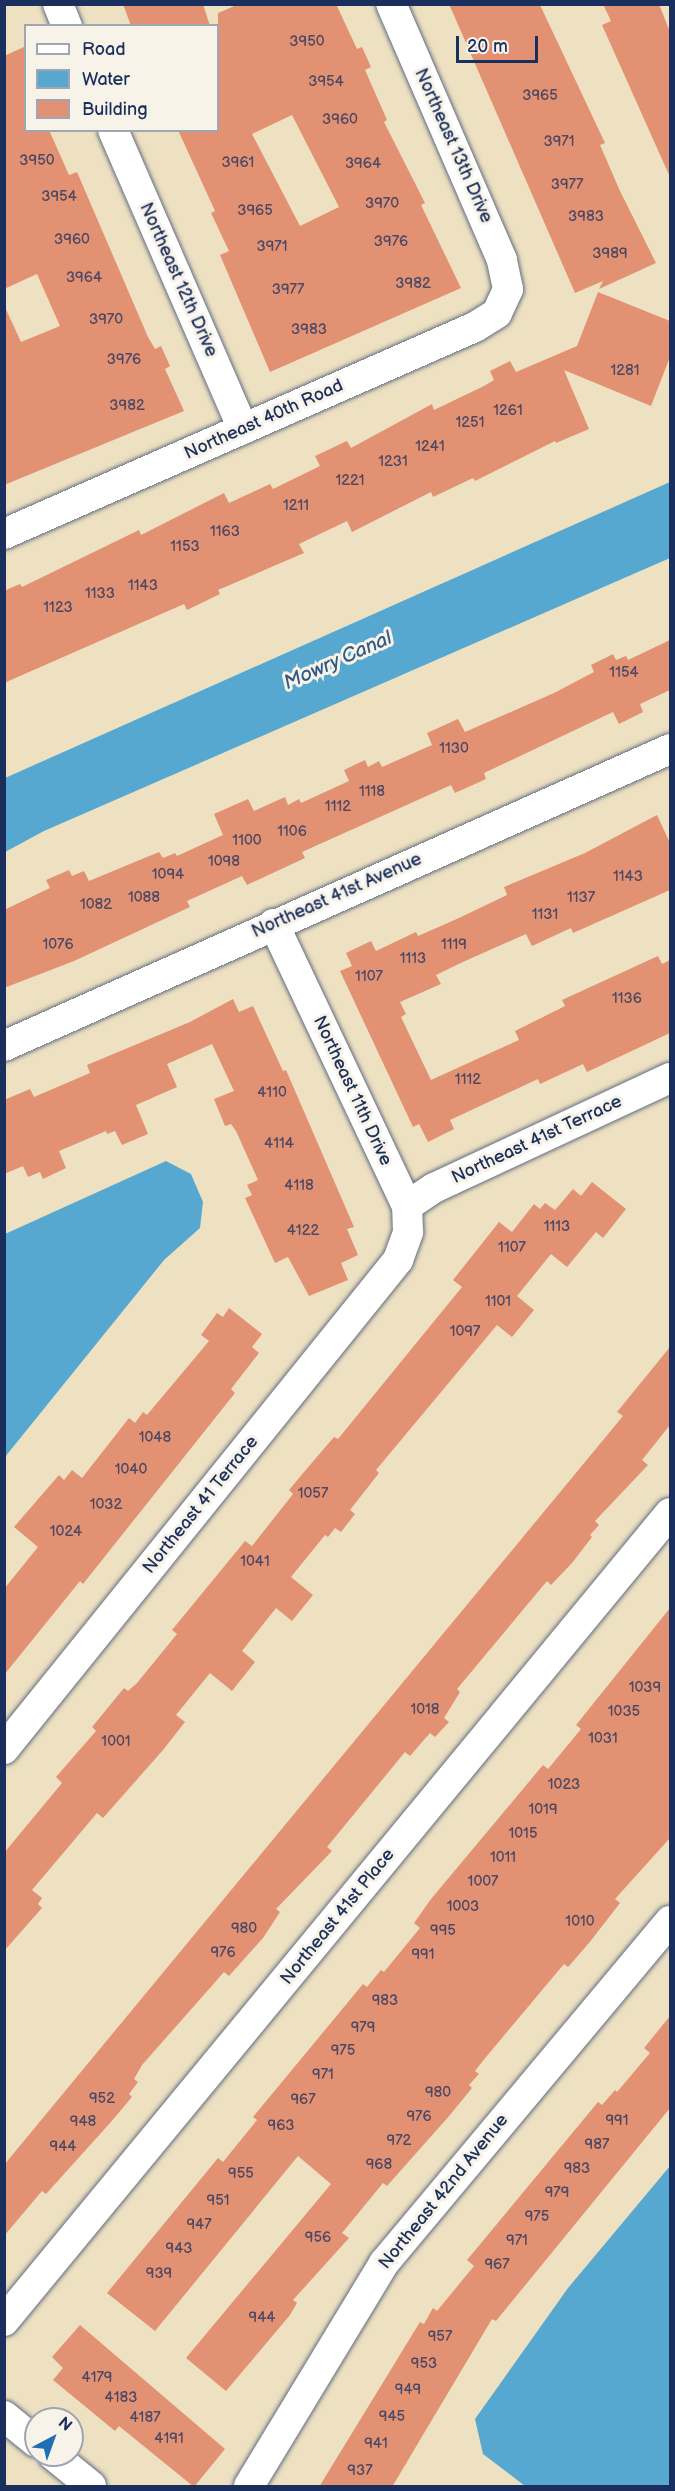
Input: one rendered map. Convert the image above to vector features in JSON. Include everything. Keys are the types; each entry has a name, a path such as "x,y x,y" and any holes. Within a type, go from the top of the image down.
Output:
{"street":[{"path":"58,4 67,24"},
{"name":"Northeast 13th Drive","path":"391,4 502,260 508,289"},
{"name":"Northeast 12th Drive","path":"114,132 243,429"},
{"name":"Northeast 40th Road","path":"4,534 475,327 497,313 508,289"},
{"name":"Northeast 41st Avenue","path":"4,1046 670,749"},
{"name":"Northeast 11th Drive","path":"274,924 407,1206 408,1232 398,1260"},
{"name":"Northeast 41st Terrace","path":"407,1206 434,1188 670,1078"},
{"name":"Northeast 41 Terrace","path":"4,1749 398,1260"},
{"name":"Northeast 41st Place","path":"4,2320 670,1512"},
{"name":"Northeast 42nd Avenue","path":"249,2487 384,2263 670,1920"},
{"path":"4,2416 24,2432"},
{"path":"67,2467 91,2487"}],"water":[{"name":"Mowry Canal","path":"670,482 670,558 44,831 5,852 5,778"},
{"path":"166,1161 191,1174 203,1202 200,1228 164,1260 5,1457 5,1234"},
{"path":"670,2166 670,2486 525,2486 483,2454 475,2419 568,2288"}],"building":[{"path":"123,4 203,4 209,24 130,24"},
{"path":"239,4 336,4 357,49 362,47 371,67 365,70 387,120 384,122 425,203 421,205 461,288 270,372 220,255 229,251 211,213 215,211 179,132 219,132 218,13","holes":["292,115 339,207 300,226 252,134"]},
{"path":"449,4 540,5 605,143 600,145 620,191 656,263 599,289 603,281 575,293"},
{"path":"603,4 659,4 670,32 670,177 602,25 611,21"},
{"path":"24,47 24,132 50,132 69,175 77,172 148,337 155,349 161,346 170,366 165,369 184,411 4,485 4,305 21,342 60,326 37,274 4,289 4,56"},
{"path":"598,292 670,321 670,357 651,406 564,370 589,429 556,443 555,441 475,481 473,478 433,497 431,492 352,532 347,521 299,544 304,553 218,590 220,594 187,610 184,604 4,683 4,591 20,584 22,587 139,530 141,535 224,493 229,503 270,484 273,489 320,466 315,456 347,441 351,448 432,404 434,410 484,386 494,380 490,371 510,361 516,372 577,346"},
{"path":"670,640 670,690 640,704 643,712 619,724 613,712 484,773 486,779 455,793 451,785 302,852 305,858 247,885 242,876 187,901 190,907 74,961 4,988 4,910 50,888 46,880 69,870 72,876 84,871 89,881 159,852 163,858 175,853 177,856 223,835 214,814 248,799 254,811 285,797 288,805 299,799 301,803 349,781 344,770 365,760 368,767 379,761 382,767 432,745 427,733 458,719 465,732 554,693 594,672 591,665 613,654 616,660 626,656 628,660"},
{"path":"657,815 670,843 670,890 573,933 571,928 532,946 526,934 436,975 441,984 400,1002 406,1014 401,1017 431,1080 519,1040 515,1031 565,1006 562,1000 658,956 662,964 670,960 670,1033 587,1072 583,1064 540,1084 538,1079 450,1120 454,1129 428,1142 419,1124 413,1127 340,971 352,966 346,953 371,941 376,951 416,932 418,936 459,918 507,895 504,887 585,853"},
{"path":"233,999 239,1012 253,1006 283,1071 286,1070 354,1227 347,1229 358,1255 341,1263 348,1280 309,1296 288,1257 275,1263 245,1198 252,1195 247,1185 258,1180 236,1131 231,1124 225,1126 214,1099 234,1091 212,1044 167,1064 177,1087 136,1105 148,1134 122,1145 115,1131 107,1134 106,1131 59,1151 66,1168 43,1179 40,1172 28,1177 23,1166 4,1174 4,1100 30,1089 34,1097 90,1073 87,1065 190,1022"},
{"path":"592,1182 626,1209 603,1238 596,1232 567,1267 551,1254 517,1296 534,1310 512,1337 497,1325 376,1470 379,1473 350,1510 355,1514 341,1532 335,1528 328,1537 325,1535 291,1577 313,1595 292,1621 276,1608 242,1651 255,1662 232,1691 210,1673 176,1715 185,1722 163,1750 103,1818 97,1813 32,1890 42,1898 38,1904 42,1908 4,1951 4,1853 62,1783 56,1777 96,1731 92,1727 124,1688 128,1691 137,1683 177,1634 172,1630 245,1541 252,1546 293,1494 289,1490 334,1437 338,1439 462,1287 453,1280 499,1222 512,1232 534,1204 540,1209 545,1203 555,1210 573,1189 581,1196"},
{"path":"229,1308 262,1334 252,1347 259,1353 231,1389 235,1393 83,1584 80,1581 4,1675 4,1589 38,1547 14,1527 59,1475 64,1480 72,1470 82,1478 129,1418 135,1423 143,1412 147,1415 209,1341 201,1335 217,1313 223,1317"},
{"path":"670,1347 670,1425 642,1460 648,1465 595,1521 599,1525 572,1563 551,1585 547,1581 457,1689 460,1692 444,1718 449,1722 435,1737 430,1733 410,1756 405,1752 327,1847 332,1851 276,1909 280,1912 263,1938 229,1976 224,1972 142,2065 134,2079 138,2082 129,2094 132,2097 46,2194 42,2191 4,2236 4,2165 623,1416 617,1412"},
{"path":"670,1608 670,1838 615,1899 620,1903 589,1943 568,1967 564,1964 486,2057 475,2071 479,2074 469,2085 472,2088 450,2115 387,2186 383,2183 342,2233 349,2238 293,2300 297,2303 290,2315 226,2391 186,2358 331,2184 298,2156 155,2331 107,2293 218,2158 223,2162 257,2120 253,2117 363,1984 367,1987 381,1970 384,1972 420,1928 414,1923 431,1899 543,1765 548,1769 581,1729 576,1725"},
{"path":"670,2016 670,2108 496,2321 492,2319 392,2487 319,2487 420,2322 424,2324 433,2308 437,2311 474,2266 467,2260 598,2102 602,2105 615,2090 617,2092 650,2053 644,2048"},
{"path":"80,2325 225,2449 194,2487 119,2426 115,2431 53,2380 63,2368 52,2357"}]}
